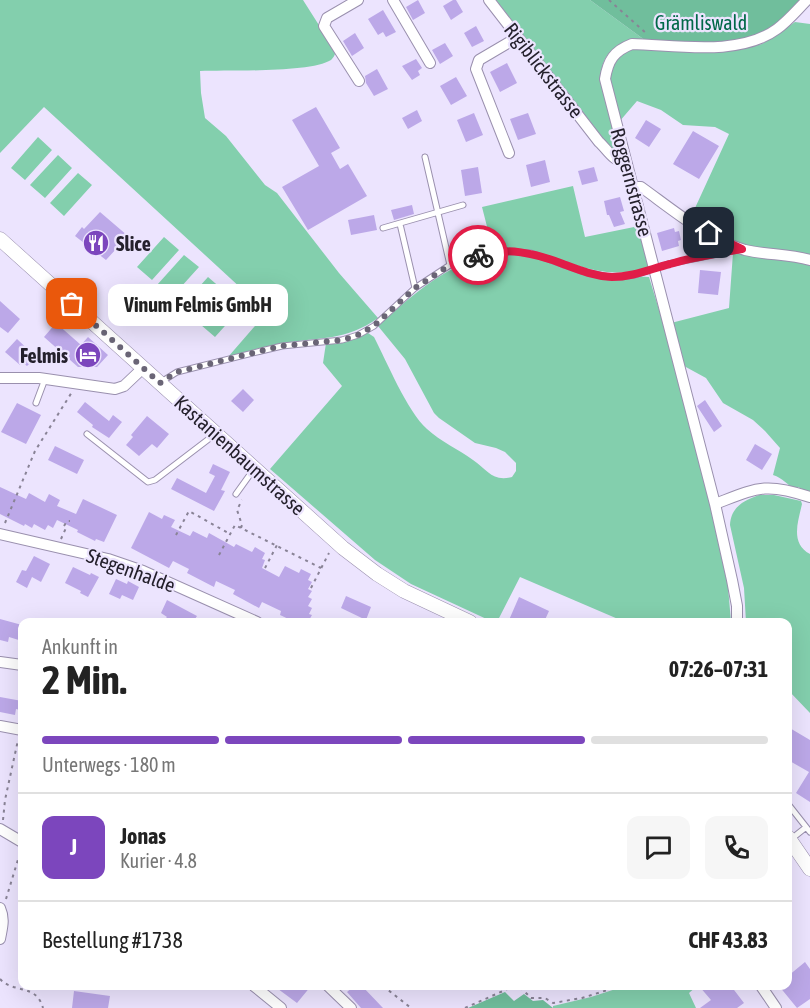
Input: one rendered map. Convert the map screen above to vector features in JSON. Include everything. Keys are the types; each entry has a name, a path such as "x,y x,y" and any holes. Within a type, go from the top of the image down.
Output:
{"street":[{"path":"358,0 327,18 324,27 359,81"},
{"path":"393,0 430,63"},
{"name":"Rigiblickstrasse","path":"489,0 599,142 616,160 625,161"},
{"name":"Roggernstrasse","path":"737,618 732,580 715,504 605,78 612,56 620,49 632,44 730,46 751,43 777,30 807,0"},
{"path":"508,153 476,69 479,60 518,38"},
{"path":"633,188 642,187 701,229 742,249 810,260"},
{"name":"Kastanienbaumstrasse","path":"0,239 343,548 376,574 422,600 461,618"},
{"path":"0,378 45,379 115,389 124,386 143,368"},
{"path":"715,504 734,496 776,488 810,497"},
{"name":"Stegenhalde","path":"1,531 108,559 142,571 248,618"},
{"path":"0,662 18,664"},
{"path":"0,726 18,729"},
{"path":"1,826 18,844"},
{"path":"792,843 810,868"},
{"path":"0,908 3,914 0,939"},
{"path":"259,990 281,1008"},
{"path":"332,990 351,1008"},
{"path":"764,990 776,1008"}],"lane":[{"path":"425,157 450,265"},
{"path":"383,228 463,205"},
{"path":"400,224 415,288"},
{"path":"160,383 177,372 261,351 282,346 342,340 358,335 374,326 415,288 450,265 498,250 531,253 581,271 609,277 635,275 716,253 742,249"},
{"path":"36,403 45,379"},
{"path":"87,434 148,482 155,480 216,434"},
{"path":"236,494 254,468"},
{"path":"792,809 808,830 792,838"}],"path":[{"path":"609,0 639,25 657,45"},
{"path":"1,531 35,451 72,392"},
{"path":"241,528 237,510 245,495"},
{"path":"177,535 189,512 230,534"},
{"path":"60,541 66,528 64,526 67,521 70,521"},
{"path":"219,555 235,525 321,568"},
{"path":"265,568 277,545"},
{"path":"311,588 332,548"},
{"path":"1,826 18,739"},
{"path":"9,896 18,859"},
{"path":"0,979 4,984 18,988"},
{"path":"25,990 35,993 41,1000 43,1008"},
{"path":"388,990 411,1008"},
{"path":"465,1008 505,990"},
{"path":"523,990 531,998 545,998 553,1004 607,990"}],"green space":[{"path":"0,0 303,0 336,52 333,58 321,64 288,69 200,71 205,118 226,136 265,185 277,193 339,273 378,318 355,331 344,334 276,344 228,357 267,312 44,107 0,153"},
{"path":"496,0 590,0 646,41 616,48 606,57 603,64 601,73 618,152 614,152 609,146"},
{"name":"Grämliswald","path":"590,0 800,0 775,30 734,43 646,41"},
{"path":"795,22 810,24 810,257 740,245 690,219 729,134 715,127 683,125 661,110 637,101 619,122 609,81 614,59 631,48 740,49 762,44"},
{"path":"38,137 52,150 25,180 11,168"},
{"path":"58,155 72,168 45,198 30,185"},
{"path":"78,173 92,185 64,216 50,203"},
{"path":"573,186 585,237 639,226 649,267 627,272 607,272 589,269 533,252 514,249 493,250 482,207"},
{"path":"164,237 179,250 152,280 137,267"},
{"path":"742,252 810,262 810,493 798,487 796,490 773,475 780,448 753,420 723,403 706,378 684,366 671,323 729,308 733,253"},
{"path":"503,253 538,258 586,274 649,277 676,365 727,575 731,618 616,618 520,577 499,618 484,618 411,584 375,560 270,469 342,386 323,363 326,343 368,333 374,337 412,411 427,429 491,474 500,478 512,477 516,471 516,463 505,452 475,443 434,413 405,359 378,326 435,279 467,262"},
{"path":"184,255 199,267 171,298 157,285"},
{"path":"208,277 222,289 195,320 181,307"},
{"path":"228,294 242,307 215,337 201,325"},
{"path":"759,495 774,495 801,501 802,504 797,532 800,544 810,554 810,713 792,694 792,618 746,618 744,588 730,525 735,509"},
{"path":"613,990 692,990 689,993 696,1008 553,1008 553,1006"},
{"path":"505,992 514,1001 524,994 533,1001 543,1000 553,1008 468,1008"}],"building":[{"path":"418,0 425,13 413,20 406,7"},
{"path":"456,0 463,12 451,20 443,6"},
{"path":"383,10 396,32 386,37 383,32 378,35 368,19"},
{"path":"476,26 484,41 472,47 464,33"},
{"path":"355,33 364,48 352,56 343,41"},
{"path":"445,43 453,56 440,64 432,50"},
{"path":"416,59 422,68 418,71 420,75 412,80 402,66"},
{"path":"507,63 517,83 500,92 490,72"},
{"path":"377,69 388,89 374,96 366,83 365,76"},
{"path":"456,77 467,96 451,105 440,86"},
{"path":"316,107 340,148 331,153 340,169 348,164 367,196 308,230 282,187 319,166 292,120"},
{"path":"417,110 422,121 408,129 402,118"},
{"path":"474,113 483,135 466,142 457,120"},
{"path":"528,113 536,134 518,140 510,119"},
{"path":"646,120 661,129 649,147 635,138"},
{"path":"693,131 719,146 699,179 673,164"},
{"path":"545,160 550,182 531,187 526,165"},
{"path":"478,167 482,193 465,196 461,170"},
{"path":"594,167 598,181 582,185 578,171"},
{"path":"620,197 624,211 620,212 625,224 614,227 607,215 604,201"},
{"path":"412,205 414,214 394,220 391,210"},
{"path":"100,212 128,236 106,260 75,236"},
{"path":"374,215 377,230 351,235 348,220"},
{"path":"674,228 675,232 679,231 681,240 678,241 679,246 662,251 657,233"},
{"path":"700,270 721,272 718,295 698,293"},
{"path":"0,301 20,319 8,333 0,327"},
{"path":"56,323 81,345 88,337 108,355 97,367 78,367 44,337"},
{"path":"17,339 36,357 27,366 23,363 20,365 5,352"},
{"path":"243,389 254,400 243,412 231,401"},
{"path":"705,400 722,426 714,432 697,406"},
{"path":"85,402 109,421 113,415 122,422 109,438 92,427 93,425 77,412"},
{"path":"17,403 41,415 26,444 1,432"},
{"path":"147,416 169,434 157,448 152,444 139,456 126,445 133,437 131,435"},
{"path":"755,444 772,454 762,470 746,460"},
{"path":"55,446 84,460 77,474 48,460"},
{"path":"213,464 230,472 221,490 225,491 214,511 171,489 177,478 206,493 215,476 209,473"},
{"path":"0,487 26,499 29,493 45,502 49,494 60,500 57,506 76,514 83,499 117,515 104,542 96,539 95,541 57,520 53,528 48,525 45,530 34,524 32,528 0,514"},
{"path":"149,512 162,519 164,515 175,520 171,527 190,536 193,531 207,538 209,533 234,547 236,544 252,552 255,547 265,553 262,568 279,577 285,566 299,573 301,569 311,574 308,580 312,582 308,589 312,591 308,597 312,599 308,606 312,608 309,614 312,615 310,618 286,618 280,615 281,611 262,602 259,608 233,594 235,590 216,581 214,587 187,573 189,569 173,561 169,568 131,548"},
{"path":"34,556 50,564 41,582 32,577 27,588 16,582 22,570 26,571"},
{"path":"73,567 99,577 88,597 65,583"},
{"path":"116,579 127,584 128,581 139,587 133,600 122,595 120,599 109,594"},
{"path":"346,596 371,607 367,618 341,608"},
{"path":"519,597 549,611 546,618 510,618"},
{"path":"167,600 197,616 196,618 166,618 161,613"},
{"path":"0,619 18,624 18,640 9,637 8,642 0,640"},
{"path":"0,697 18,700 18,710 16,709 15,715 0,712"},
{"path":"792,729 810,740 810,802 796,793 809,772 792,762"},
{"path":"805,962 810,969 810,999 797,1008 782,990 792,990 792,973"},
{"path":"279,990 308,990 297,1003"},
{"path":"366,990 383,1008 361,1008 347,992"},
{"path":"702,990 734,990 744,1003 737,1008 700,1008 711,1000"},
{"path":"74,991 110,996 108,1008 72,1008"}],"way so far":[{"path":"72,304 160,383 177,372 261,351 282,346 342,340 358,335 374,326 415,288 450,265 478,255"}],"place":[{"name":"Slice","path":"96,243"},
{"name":"Vinum Felmis GmbH","path":"72,304"},
{"name":"Felmis","path":"88,355"}],"route":[{"path":"478,255 498,250 531,253 581,271 621,277 716,253 742,249 709,233"}]}
